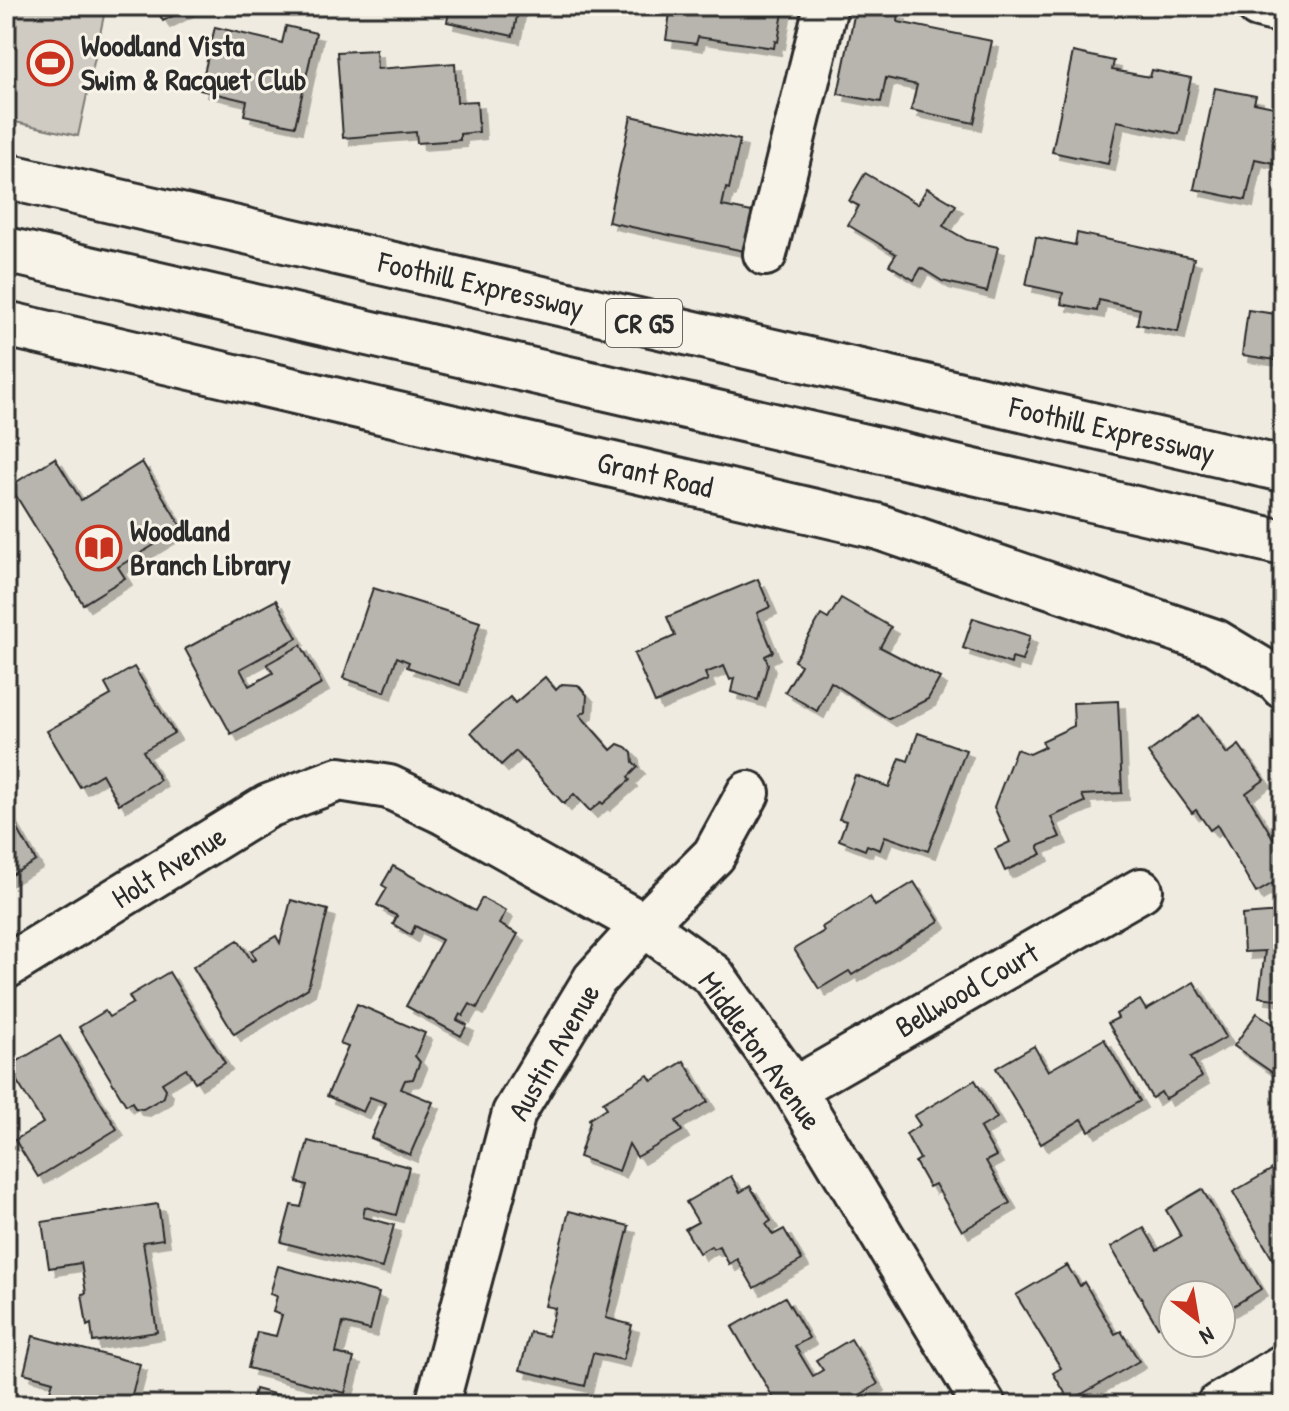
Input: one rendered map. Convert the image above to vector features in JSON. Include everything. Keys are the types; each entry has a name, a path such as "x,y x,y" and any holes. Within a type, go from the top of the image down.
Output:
{"main road":[{"name":"Foothill Expressway","path":"6,176 1283,469"},
{"name":"CR G5","path":"6,250 1283,543"},
{"name":"Grant Road","path":"6,324 876,526 1215,642 1283,686"}],"street":[{"path":"765,254 826,6"},
{"path":"1258,6 1283,12"},
{"name":"Middleton Avenue","path":"339,779 389,787 442,812 644,925 713,975 794,1089 984,1405"},
{"name":"Holt Avenue","path":"6,967 268,806 339,779"},
{"name":"Austin Avenue","path":"437,1405 514,1113 594,980 714,855 748,793"},
{"name":"Bellwood Court","path":"794,1089 1141,890"},
{"path":"1218,1405 1283,1366"}],"shaded area":[{"name":"Woodland Vista Swim & Racquet Club","path":"6,6 106,6 78,136 6,120"}],"building":[{"path":"155,6 192,6 163,21"},
{"path":"450,6 519,6 513,36 447,22"},
{"path":"671,6 784,6 778,42 775,41 774,48 698,37 696,44 666,40"},
{"path":"856,6 899,13 898,22 992,41 974,123 911,110 917,85 886,78 881,102 838,94"},
{"path":"286,26 316,33 295,126 244,115 247,101 200,90 215,27 282,43"},
{"path":"376,50 377,69 455,63 457,102 477,101 479,132 460,134 460,140 417,143 416,132 343,138 337,52"},
{"path":"1073,52 1114,61 1112,70 1150,77 1152,70 1191,78 1179,134 1117,121 1108,164 1052,152"},
{"path":"1215,88 1256,96 1254,103 1283,109 1283,165 1255,159 1246,200 1194,189"},
{"path":"631,116 740,140 722,206 752,212 744,251 608,222"},
{"path":"865,173 918,204 927,188 956,205 943,226 967,240 998,247 987,292 942,281 921,268 914,280 889,265 896,254 848,225 859,206 849,201"},
{"path":"1077,233 1194,258 1178,332 1137,324 1140,309 1099,300 1097,311 1061,304 1063,293 1026,285 1036,237 1075,245"},
{"path":"1248,310 1283,315 1283,361 1242,355"},
{"name":"Woodland Branch Library","path":"55,458 81,500 142,462 182,528 118,567 125,578 83,604 10,486"},
{"path":"758,579 770,607 757,613 773,652 765,656 768,664 758,700 731,692 734,678 730,680 724,666 705,673 708,680 655,703 634,654 675,636 667,617"},
{"path":"373,588 480,622 460,685 407,667 409,662 397,657 385,692 343,678"},
{"path":"841,598 891,627 880,647 940,678 928,699 889,719 831,682 817,711 785,692 801,665 794,661 821,615 828,619"},
{"path":"276,600 297,638 240,669 249,686 273,673 267,664 301,645 322,684 231,734 185,649"},
{"path":"973,618 1030,636 1022,661 1012,658 1011,664 963,648"},
{"path":"134,667 174,733 143,751 160,780 119,804 102,774 80,787 47,731 111,695 105,684"},
{"path":"545,677 556,690 562,684 578,685 587,695 586,711 580,715 611,750 618,744 626,747 638,767 628,777 630,780 603,804 601,802 590,811 574,794 564,804 516,751 501,765 471,732 510,697 515,703"},
{"path":"1118,701 1122,793 1082,795 1085,802 1051,817 1060,837 1038,846 1042,854 1005,871 995,849 1010,842 994,807 1016,749 1030,754 1045,747 1042,741 1074,726 1073,703"},
{"path":"1199,715 1227,754 1239,745 1264,780 1246,793 1273,838 1277,836 1283,847 1283,897 1275,882 1256,893 1217,825 1210,830 1196,810 1192,813 1148,753"},
{"path":"918,733 966,750 928,851 885,836 880,850 867,845 865,850 839,840 846,821 839,819 855,775 889,787 900,758 908,761"},
{"path":"9,814 36,861 6,878 6,816"},
{"path":"393,866 475,911 482,898 506,911 499,924 518,934 477,1008 470,1004 463,1016 460,1014 457,1020 467,1025 461,1036 406,1006 442,940 415,926 411,935 393,924 397,916 377,905 387,888 382,885"},
{"path":"914,882 939,921 852,975 849,971 819,989 794,949 870,897 875,906"},
{"path":"291,900 328,910 308,988 234,1034 193,967 238,940 252,961 256,959 251,951 276,936 280,943"},
{"path":"1282,912 1283,1000 1259,997 1265,951 1244,952 1242,915"},
{"path":"169,972 225,1063 195,1082 186,1068 162,1083 166,1089 164,1097 143,1109 135,1108 132,1102 126,1105 79,1027 105,1011 109,1017 133,1003 129,996"},
{"path":"1194,982 1226,1037 1191,1057 1202,1077 1165,1099 1161,1092 1152,1098 1108,1023 1118,1018 1116,1014 1140,1000 1146,1010"},
{"path":"357,1004 425,1033 415,1056 420,1062 413,1079 405,1080 401,1089 433,1102 410,1155 371,1138 386,1103 370,1097 363,1112 327,1096 348,1047 340,1044"},
{"path":"1257,1013 1283,1031 1283,1059 1273,1073 1234,1046"},
{"path":"60,1036 117,1129 38,1177 15,1140 43,1123 8,1067"},
{"path":"1104,1039 1140,1101 1089,1131 1082,1119 1041,1144 996,1068 1034,1046 1048,1071"},
{"path":"684,1061 708,1102 676,1121 682,1131 637,1157 629,1144 619,1171 579,1157 589,1119 607,1108 603,1102 648,1075 652,1081"},
{"path":"975,1080 997,1118 980,1128 996,1156 986,1161 1010,1203 962,1231 935,1184 929,1187 915,1162 920,1159 906,1134 920,1125 914,1116"},
{"path":"308,1141 409,1167 396,1215 365,1207 363,1217 394,1225 382,1268 281,1242 291,1205 301,1207 307,1185 297,1182"},
{"path":"1283,1163 1283,1275 1282,1275 1233,1192"},
{"path":"731,1176 740,1192 750,1186 771,1221 766,1224 773,1235 784,1229 802,1260 754,1288 737,1259 729,1264 719,1246 713,1249 711,1246 699,1253 685,1229 698,1222 686,1202"},
{"path":"1202,1189 1261,1289 1237,1304 1237,1279 1157,1279 1157,1325 1111,1247 1144,1228 1157,1250 1181,1236 1166,1210"},
{"path":"158,1204 163,1239 143,1242 157,1332 93,1342 82,1294 86,1293 81,1263 49,1268 42,1222"},
{"path":"569,1211 629,1226 606,1318 632,1325 623,1360 593,1353 585,1386 520,1370 530,1332 548,1336 555,1308 545,1306"},
{"path":"1067,1265 1080,1286 1084,1282 1115,1334 1121,1331 1139,1361 1070,1401 1053,1373 1061,1368 1016,1295"},
{"path":"278,1266 379,1293 370,1330 343,1323 336,1353 354,1358 345,1393 248,1368 257,1332 276,1336 282,1315 273,1312 277,1296 270,1294"},
{"path":"785,1297 809,1338 795,1346 813,1376 823,1370 816,1360 851,1339 878,1384 843,1405 762,1405 774,1399 732,1327"},
{"path":"33,1336 140,1364 130,1402 118,1398 117,1405 46,1405 53,1381 24,1373"},
{"path":"255,1389 315,1405 251,1405"}],"place":[{"name":"Woodland Vista Swim & Racquet Club","path":"50,63"},
{"name":"Woodland Branch Library","path":"99,548"}]}
